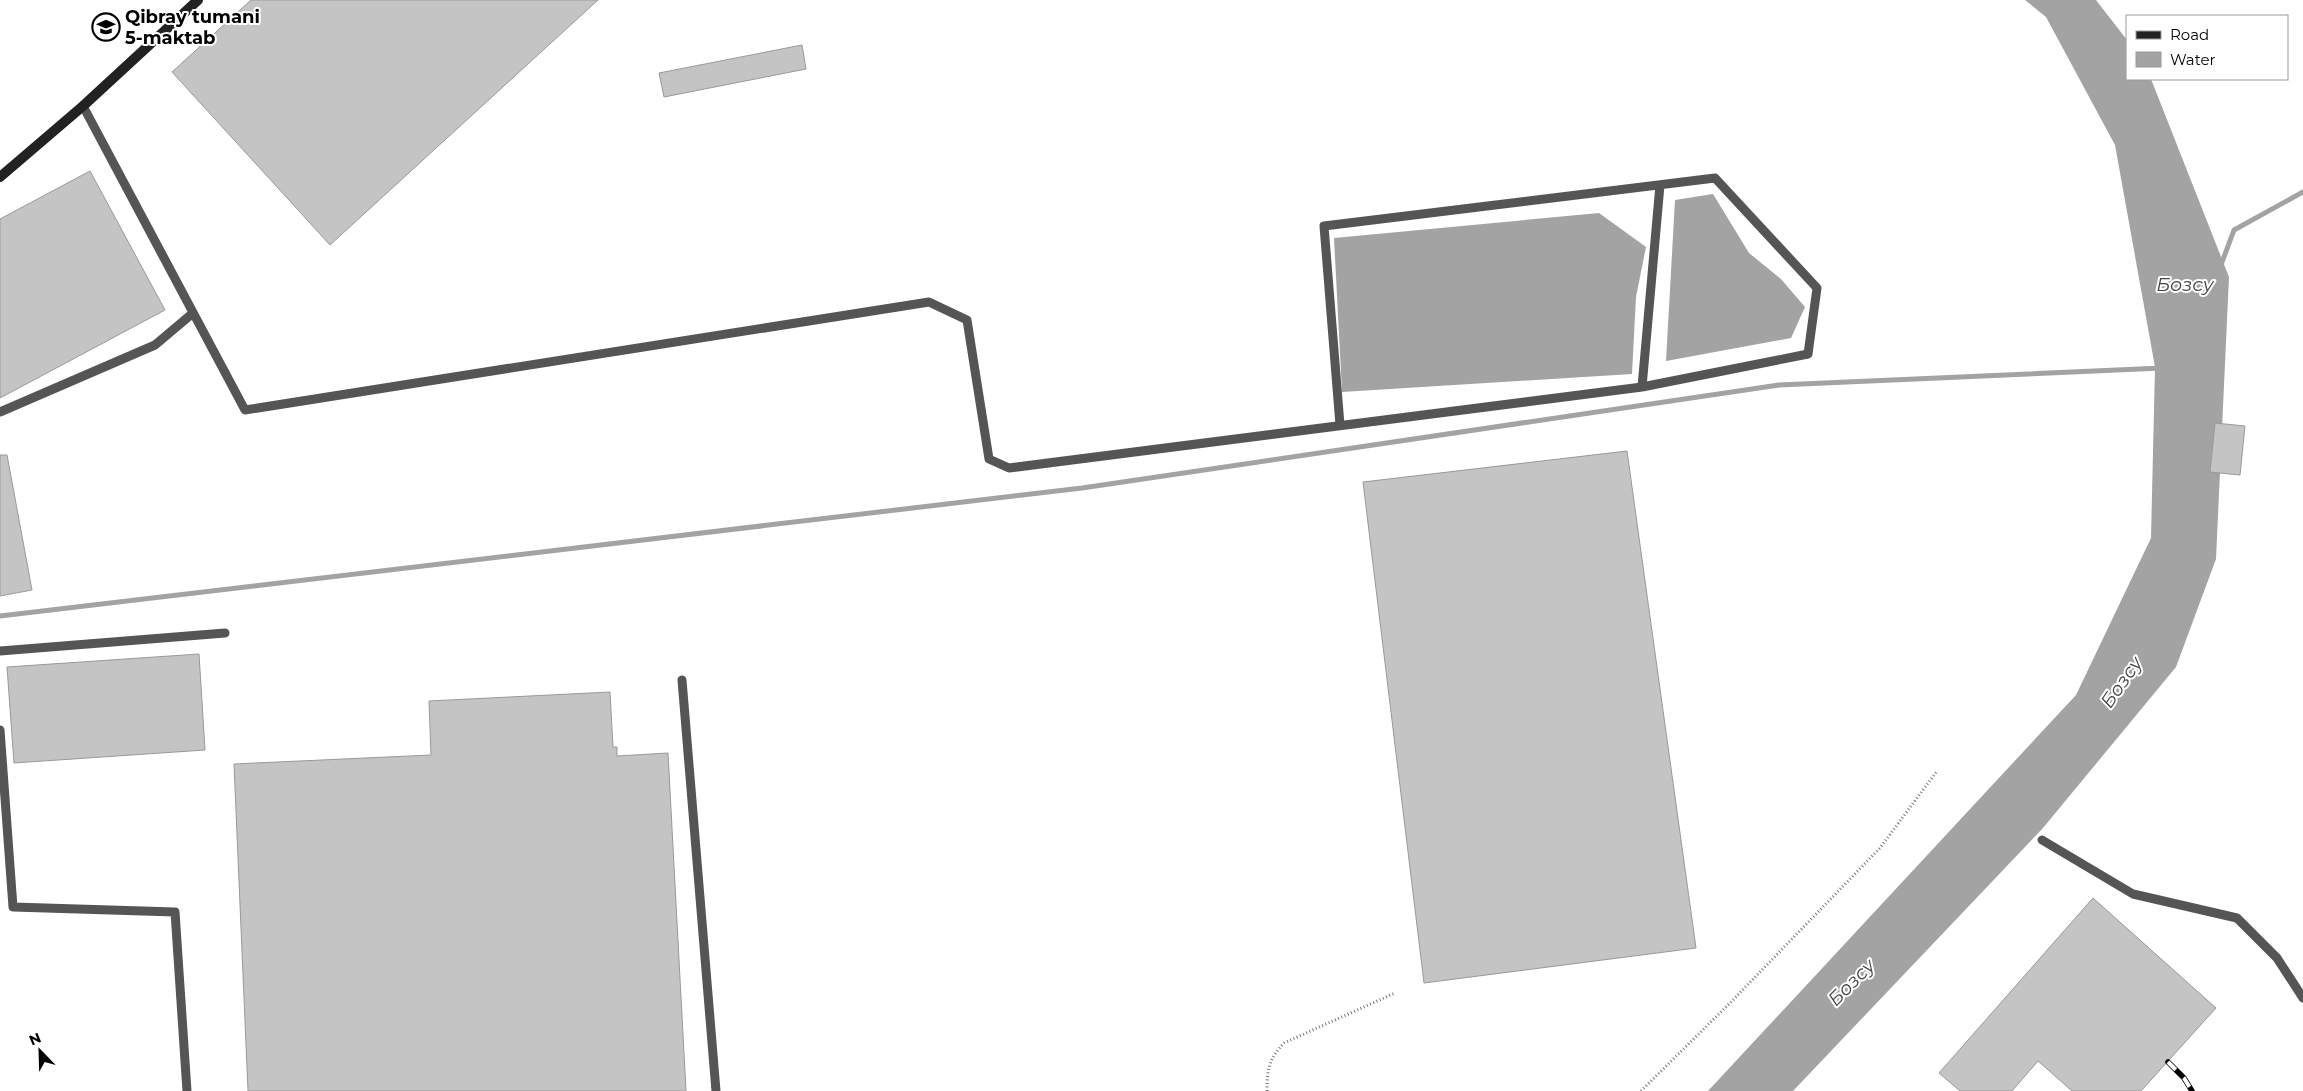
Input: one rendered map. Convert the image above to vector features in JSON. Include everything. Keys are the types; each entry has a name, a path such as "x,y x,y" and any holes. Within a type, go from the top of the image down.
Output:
{"main road":[{"path":"0,177 83,106 198,0"}],"lane":[{"path":"83,106 245,410 929,302 967,320 989,459 1009,468 1642,387 1808,354 1817,288 1716,178 1324,226 1340,425"},
{"path":"1642,387 1660,185"},
{"path":"0,412 155,345 193,313"},
{"path":"0,650 225,633"},
{"path":"682,680 716,1091"},
{"path":"0,730 13,907 175,912 187,1091"},
{"path":"2042,840 2133,894 2237,918 2276,958 2303,998"}],"path":[{"path":"1641,1091 1731,1002 1880,848 1937,771"},
{"path":"1267,1091 1267,1076 1272,1056 1284,1043 1394,993"}],"water":[{"name":"Бозсу","path":"2025,0 2096,0 2126,39 2126,80 2151,80 2229,277 2216,559 2176,667 2043,828 1793,1091 1708,1091 2076,695 2151,538 2155,367 2115,145 2046,17"},
{"path":"1713,194 1749,253 1781,279 1805,307 1791,338 1666,361 1675,200"},
{"path":"1599,213 1646,247 1636,297 1632,374 1342,392 1334,238"}],"building":[{"path":"251,0 598,0 330,245 172,72"},
{"path":"802,45 806,69 664,97 659,73"},
{"path":"90,171 165,310 0,398 0,219"},
{"path":"2215,423 2245,426 2240,475 2210,472"},
{"path":"1627,451 1696,948 1424,983 1363,482"},
{"path":"0,455 7,455 32,590 0,596"},
{"path":"199,654 205,750 14,763 7,667"},
{"path":"610,692 613,747 617,747 617,756 668,753 686,1091 248,1091 234,764 431,755 429,701"},
{"path":"2093,898 2216,1008 2141,1091 2072,1091 2038,1061 2012,1091 1960,1091 1939,1073"}],"waterway":[{"path":"2221,265 2234,230 2303,192"},
{"path":"0,616 1082,488 1779,385 2162,368"}],"railway":[{"path":"2168,1062 2184,1078 2192,1091"}],"place":[{"name":"Qibray tumani 5-maktab","path":"106,27"}]}
